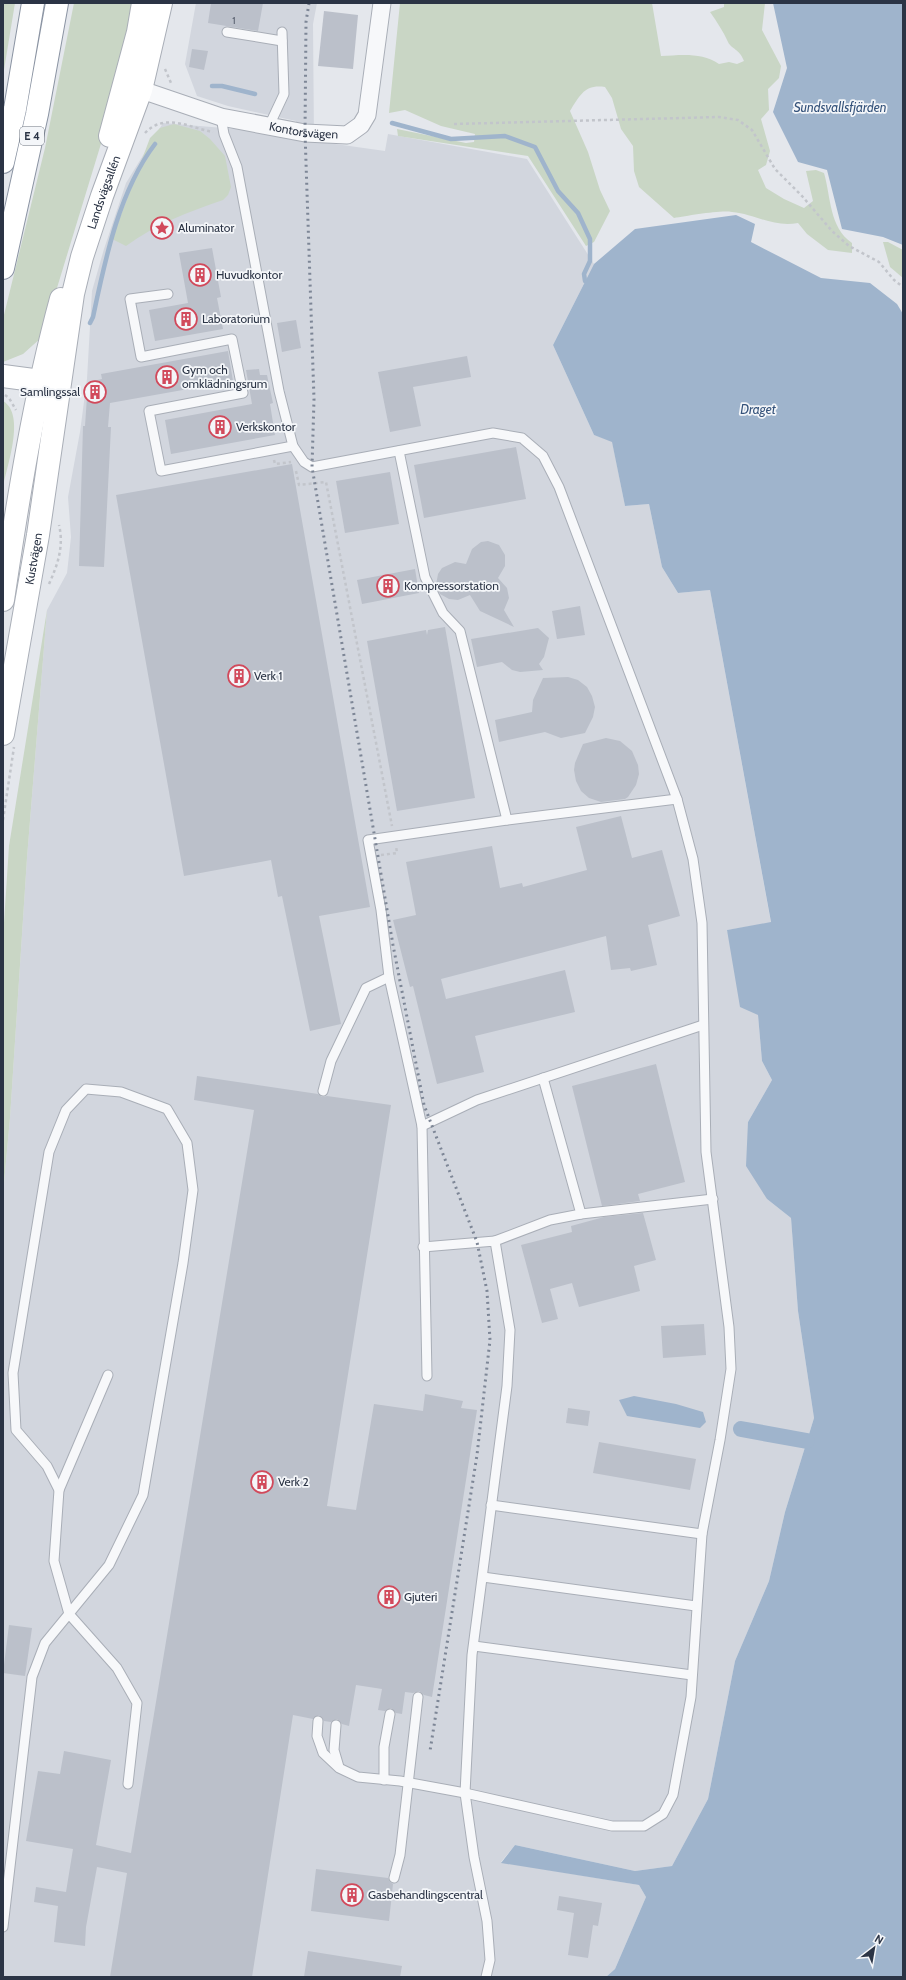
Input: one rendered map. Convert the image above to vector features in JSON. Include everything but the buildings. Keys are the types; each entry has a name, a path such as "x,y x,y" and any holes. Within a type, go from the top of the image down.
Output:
{"main road":[{"name":"E 4","path":"3,162 15,109 33,3"},
{"name":"E 4","path":"3,268 37,114 57,3"},
{"name":"Landsvägsallén","path":"133,87 143,3"},
{"name":"Landsvägsallén","path":"52,383 82,257 102,196 133,87 161,3"},
{"path":"3,376 52,383"},
{"name":"Kustvägen","path":"3,600 31,431 52,383"},
{"name":"Kustvägen","path":"3,734 38,535 53,426 52,383"}],"street":[{"name":"Kontorsvägen","path":"133,87 221,117 335,136 347,135 361,125 367,114 382,3"}],"lane":[{"path":"227,32 282,37 284,94 268,126"},
{"path":"221,117 224,134 237,167 276,376 293,446 304,462 312,467 493,433 522,438 543,456 559,487 677,799 693,859 702,923 706,1152 729,1327 731,1369 720,1440 702,1534 691,1697 673,1795 663,1814 644,1826 612,1826 465,1793 409,1783 358,1777 339,1768 323,1753 317,1736 318,1721"},
{"path":"168,294 130,299 141,357 232,339 243,394 149,411 161,470 293,446"},
{"path":"399,451 425,577 443,613 460,631 507,820"},
{"path":"427,1376 427,1330 423,1247 422,1126 389,977 381,910 368,840 507,820 677,799"},
{"path":"323,1090 331,1061 366,988 389,977"},
{"path":"422,1126 477,1100 703,1025"},
{"path":"543,1078 581,1214"},
{"path":"3,1927 32,1677 44,1643 109,1565 143,1495 183,1263 193,1190 187,1143 167,1109 121,1092 86,1089 66,1110 49,1152 13,1373 16,1430 46,1466 59,1490"},
{"path":"423,1247 495,1241 550,1220 581,1214 712,1199"},
{"path":"486,1977 490,1960 487,1921 474,1857 465,1793 474,1646 507,1386 510,1330 495,1241"},
{"path":"108,1375 59,1490 54,1561 68,1614 117,1668 137,1703 128,1784"},
{"path":"491,1505 702,1534"},
{"path":"483,1577 696,1606"},
{"path":"474,1646 692,1675"},
{"path":"394,1878 400,1855 418,1697"},
{"path":"384,1780 384,1746 390,1714"},
{"path":"336,1725 334,1750 339,1768"}],"path":[{"path":"454,124 719,117 738,120 752,130 775,169 802,196 832,231 849,246 879,262 894,280 903,287"},
{"path":"165,122 191,125 205,131 224,134"},
{"path":"3,394 14,404 17,414"},
{"path":"271,450 275,464 294,461"},
{"path":"296,469 299,485 326,482 397,853 371,857"}],"shaded area":[{"path":"196,3 317,3 313,24 314,141 385,151 388,134 527,159 594,264 553,345 594,435 612,441 625,506 649,504 662,567 678,593 710,590 771,923 727,930 758,1015 762,1061 772,1080 748,1122 767,1199 791,1218 798,1311 814,1418 785,1512 769,1581 735,1661 708,1799 672,1866 635,1871 515,1845 501,1862 639,1885 646,1897 615,1969 606,1977 3,1977 3,1194 10,1118 27,858 47,610 67,573 71,537 68,497 80,432 87,379 92,291 126,183 163,123 236,129 296,138 296,121 228,106 197,96 185,64"}],"green space":[{"path":"3,3 15,3 3,76"},
{"path":"74,3 133,3 118,88 42,337 23,354 3,362 3,319 45,148"},
{"path":"400,3 652,3 661,56 691,55 706,58 719,64 729,62 737,64 744,61 742,57 738,51 731,47 710,12 724,7 724,3 765,3 762,30 781,66 779,78 768,89 769,110 761,119 770,151 766,165 758,170 766,188 784,199 804,208 813,201 806,171 816,170 824,173 835,220 844,236 852,243 852,253 828,250 807,234 798,223 781,224 740,213 726,212 674,218 639,187 634,171 633,146 621,129 612,98 605,87 592,87 588,89 580,96 570,111 588,152 600,190 610,211 594,242 586,246 528,156 398,136 397,129 466,143 474,142 475,134 441,126 405,110 389,113"},
{"path":"174,124 200,131 210,139 225,156 231,187 228,195 223,200 185,214 149,231 126,246 112,239 150,138 160,128"},
{"path":"883,242 888,242 903,250 903,278 890,267"},
{"path":"3,401 10,408 14,428 11,454 3,487"},
{"path":"47,610 27,858 10,1118 3,1194 3,938 9,846"}],"water":[{"name":"Sundsvallsfjärden","path":"773,3 903,3 903,245 883,237 842,229 827,170 798,162 773,112 787,68"},
{"name":"Draget","path":"736,215 755,224 751,242 821,278 870,283 897,304 903,314 903,1977 606,1977 615,1969 646,1897 639,1885 501,1863 515,1845 635,1871 672,1866 708,1799 735,1661 769,1581 785,1512 814,1418 798,1311 791,1218 767,1199 746,1166 748,1122 772,1080 762,1061 758,1015 740,1007 727,930 771,922 710,590 678,593 662,567 649,504 625,506 612,442 594,435 553,345 594,264 635,229"},
{"path":"634,1396 676,1404 703,1412 706,1422 700,1428 627,1416 619,1400"}],"waterway":[{"path":"212,86 222,86 255,94"},
{"path":"392,123 451,139 505,136 535,147 558,191 578,213 590,239 590,261 584,274 585,281"},
{"path":"90,323 93,317 108,250 123,204 142,163 155,144"},
{"path":"741,1429 807,1441"}],"railway":[{"path":"309,3 306,22 305,133 314,399 312,467 393,945 424,1105 477,1242 487,1291 490,1340 477,1455 430,1751"}],"place":[{"name":"Aluminator","path":"162,228"},
{"name":"Huvudkontor","path":"200,275"},
{"name":"Laboratorium","path":"186,319"},
{"name":"Gym och omklädningsrum","path":"167,377"},
{"name":"Samlingssal","path":"95,392"},
{"name":"Verkskontor","path":"220,427"},
{"name":"Kompressorstation","path":"388,586"},
{"name":"Verk 1","path":"239,676"},
{"name":"Verk 2","path":"262,1482"},
{"name":"Gjuteri","path":"389,1597"},
{"name":"Gasbehandlingscentral","path":"352,1895"}]}
